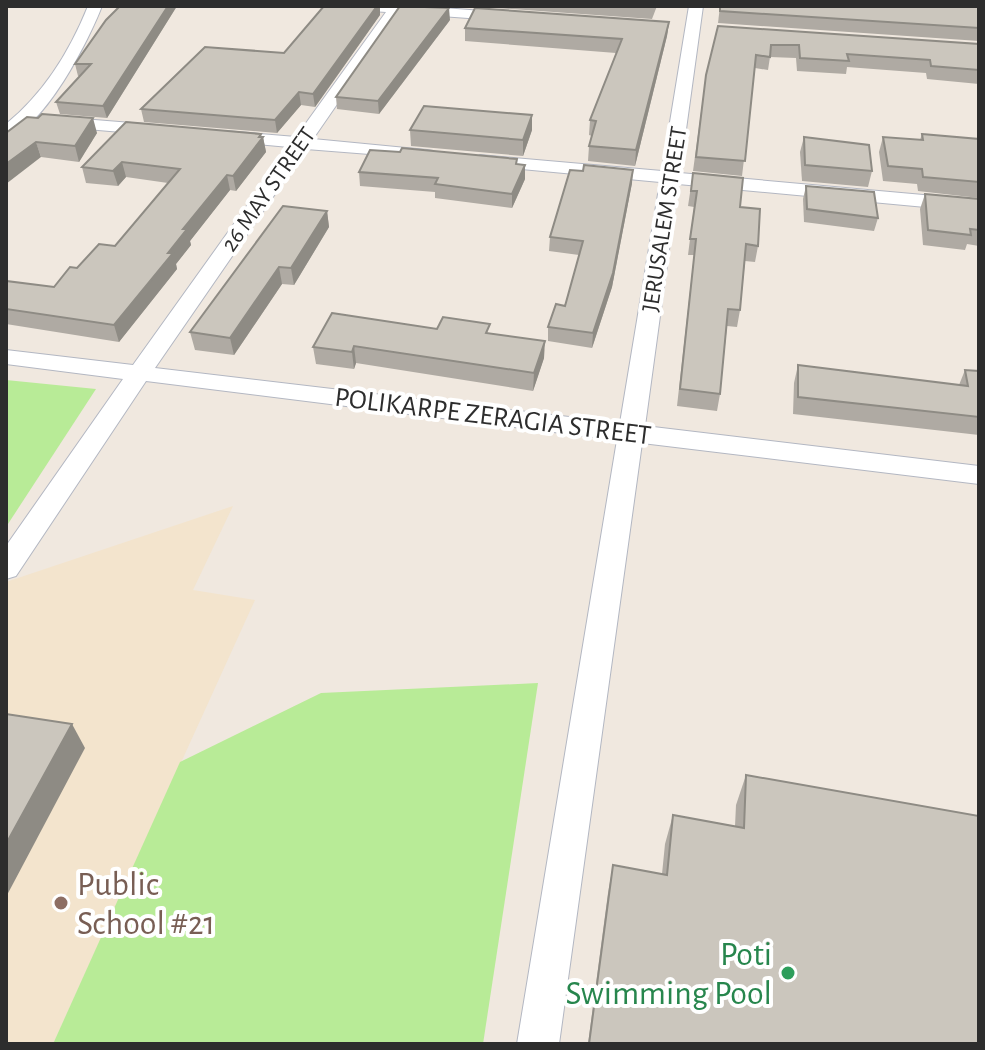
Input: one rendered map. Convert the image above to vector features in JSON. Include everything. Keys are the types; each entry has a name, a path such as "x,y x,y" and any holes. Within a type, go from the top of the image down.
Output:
{"street":[{"path":"6,133 25,119 69,57 95,6"},
{"path":"358,6 520,17"},
{"name":"JERUSALEM STREET","path":"538,1044 696,6"},
{"name":"26 MAY STREET","path":"6,568 397,7"},
{"path":"25,119 168,131"},
{"path":"200,134 979,206"},
{"name":"POLIKARPE ZERAGIA STREET","path":"6,357 979,475"}],"shaded area":[{"name":"Public School #21","path":"233,506 193,590 255,600 53,1044 6,1044 6,582"}],"green space":[{"path":"6,380 96,389 6,527"},
{"path":"538,683 483,1044 53,1044 180,762 321,693"}],"building":[{"path":"120,6 168,6 103,106 56,102 91,64 75,64 106,20"},
{"path":"324,6 377,6 313,94 299,92 275,120 141,109 205,47 284,53"},
{"path":"400,6 449,8 378,101 336,97"},
{"path":"720,6 979,6 979,28 720,11"},
{"path":"475,8 669,22 636,150 589,146 596,121 590,120 622,39 465,28"},
{"path":"718,26 979,44 979,70 931,66 930,60 847,54 849,61 800,58 799,45 771,45 770,57 756,55 745,161 696,157 706,75"},
{"path":"424,106 532,115 523,140 410,130"},
{"path":"42,114 93,118 75,146 36,142 6,164 6,133 27,117 38,118"},
{"path":"126,122 261,134 259,137 263,137 233,176 227,175 183,229 187,229 168,253 173,253 114,325 6,309 6,281 54,287 70,267 77,268 99,244 115,246 180,169 122,162 113,171 82,167"},
{"path":"922,134 979,139 979,182 923,177 922,169 888,166 883,137 923,140"},
{"path":"804,137 869,145 872,171 805,165"},
{"path":"402,148 517,159 516,164 525,165 512,194 435,184 438,178 359,172 370,150 400,152"},
{"path":"584,165 633,170 613,273 593,333 548,327 556,304 565,306 583,241 550,237 570,170 583,171"},
{"path":"693,173 743,178 740,207 760,209 758,246 746,244 740,310 728,309 720,394 680,389 696,239 690,239 697,191 691,191"},
{"path":"806,186 874,192 878,218 807,209"},
{"path":"925,194 979,199 979,230 970,229 971,235 928,230"},
{"path":"283,206 327,211 291,268 279,267 230,338 190,332"},
{"path":"332,313 437,329 443,317 490,324 486,333 545,341 534,373 354,346 352,352 313,347"},
{"path":"798,365 968,386 965,370 979,371 979,417 798,397"},
{"path":"6,714 72,724 6,844"},
{"name":"Poti Swimming Pool","path":"746,775 979,816 979,1044 589,1044 613,865 667,875 673,815 744,828"}],"place":[{"name":"Public School #21","path":"61,903"},
{"name":"Poti Swimming Pool","path":"788,973"}]}
